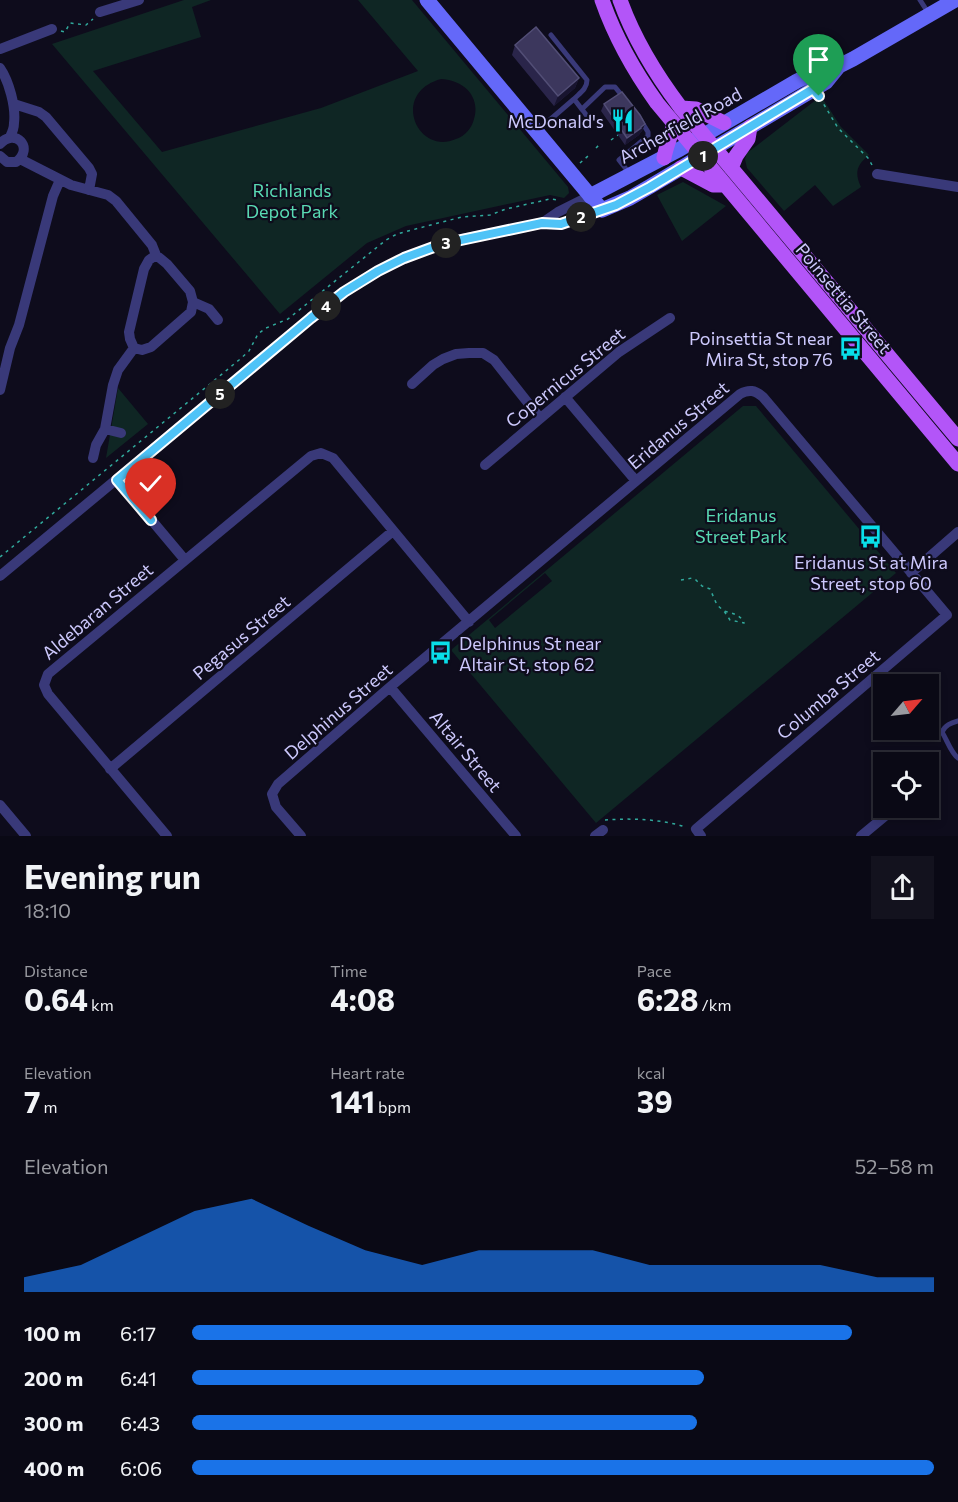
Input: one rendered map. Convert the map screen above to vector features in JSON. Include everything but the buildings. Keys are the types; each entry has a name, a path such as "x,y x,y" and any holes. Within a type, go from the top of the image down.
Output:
{"main road":[{"path":"602,0 619,41 651,94 674,124 697,139"},
{"path":"620,0 650,62 681,108 697,139"},
{"path":"681,108 696,109 724,123"},
{"path":"664,158 674,124"},
{"path":"731,168 748,139 750,127"},
{"name":"Poinsettia Street","path":"697,139 715,148 958,439"},
{"name":"Poinsettia Street","path":"697,139 701,157 958,464"},
{"path":"681,168 713,185 724,185"}],"street":[{"path":"100,12 139,0"},
{"path":"427,0 602,210"},
{"name":"Archerfield Road","path":"542,223 558,212 664,158 797,81 818,71 839,66 955,0"},
{"path":"0,49 52,29"},
{"name":"Archerfield Road","path":"0,576 311,318 344,292 378,271 404,258 442,244 542,223 561,224 630,198 826,82 839,66"},
{"path":"0,68 14,104 14,124 10,137"},
{"path":"14,104 39,111 53,125 89,168 92,174 89,190"},
{"path":"0,144 5,138 10,137 20,140 23,145 23,155 20,159 12,163 1,160"},
{"path":"20,159 71,185 108,195 116,201 152,245 156,255 167,264 190,291 193,302 190,312 151,348 142,350 134,348"},
{"path":"877,174 958,187"},
{"path":"0,390 53,196 60,180"},
{"path":"134,348 129,332 144,269 149,260 156,255"},
{"path":"193,302 209,309 218,320"},
{"name":"Copernicus Street","path":"484,465 619,352 670,318"},
{"path":"93,458 96,445 105,429 118,370 134,348"},
{"path":"412,384 443,359 456,354 483,353 494,360 540,418"},
{"name":"Eridanus Street","path":"469,622 740,394 750,390 763,397 911,573"},
{"path":"565,397 636,481"},
{"path":"105,429 121,433"},
{"name":"Aldebaran Street","path":"166,836 48,694 44,685 48,674 311,456 321,453 333,458 469,622"},
{"path":"117,480 185,560"},
{"name":"Pegasus Street","path":"110,769 393,531"},
{"path":"911,573 958,532"},
{"name":"Columba Street","path":"699,833 947,615 911,573"},
{"name":"Delphinus Street","path":"301,836 276,807 272,794 278,784 469,622"},
{"name":"Altair Street","path":"390,687 516,836"},
{"path":"0,805 26,836"},
{"path":"861,836 883,818"}],"lane":[{"path":"921,0 930,15"},
{"path":"536,131 587,85 587,80 551,35"},
{"path":"582,110 605,87 615,87 625,100"},
{"path":"573,99 588,116"},
{"path":"631,175 619,160 648,136 648,132 637,115"},
{"path":"958,721 944,727 942,732 954,755 958,758"}],"path":[{"path":"52,29 65,32 70,23 86,25 100,12"},
{"path":"813,89 838,128 868,158 877,174"},
{"path":"610,140 618,135"},
{"path":"596,148 601,143"},
{"path":"578,164 588,156"},
{"path":"681,580 692,578 707,587 712,592 718,606 730,620 744,623 740,617 724,611"},
{"path":"599,833 599,824 604,820 628,818 672,823 699,833"}],"green space":[{"name":"Richlands Depot Park","path":"184,0 211,0 192,7 201,37 93,71 162,152 321,108 418,71 358,0 412,0 568,187 569,193 564,198 550,195 406,226 367,243 280,314 52,44","holes":["441,79 449,80 468,90 475,103 475,110 473,122 465,134 459,138 442,142 430,139 421,131 415,121 413,109 416,97 425,86"]},
{"path":"821,96 841,127 869,155 862,162 857,173 861,187 833,206 815,185 784,211 747,168 745,159 747,153"},
{"path":"683,182 726,206 682,241 657,195"},
{"path":"118,388 148,424 106,458"},
{"name":"Eridanus Street Park","path":"743,406 756,406 896,573 596,823 451,650","holes":["545,573 552,581 495,628 489,620"]}],"place":[{"name":"McDonald's","path":"622,121"},
{"name":"Poinsettia St near Mira St, stop 76","path":"851,348"},
{"name":"Eridanus St at Mira Street, stop 60","path":"871,536"},
{"name":"Delphinus St near Altair St, stop 62","path":"441,653"}],"route":[{"path":"151,520 117,480 344,292 404,258 442,244 542,223 561,224 616,205 813,89 819,96"}]}
